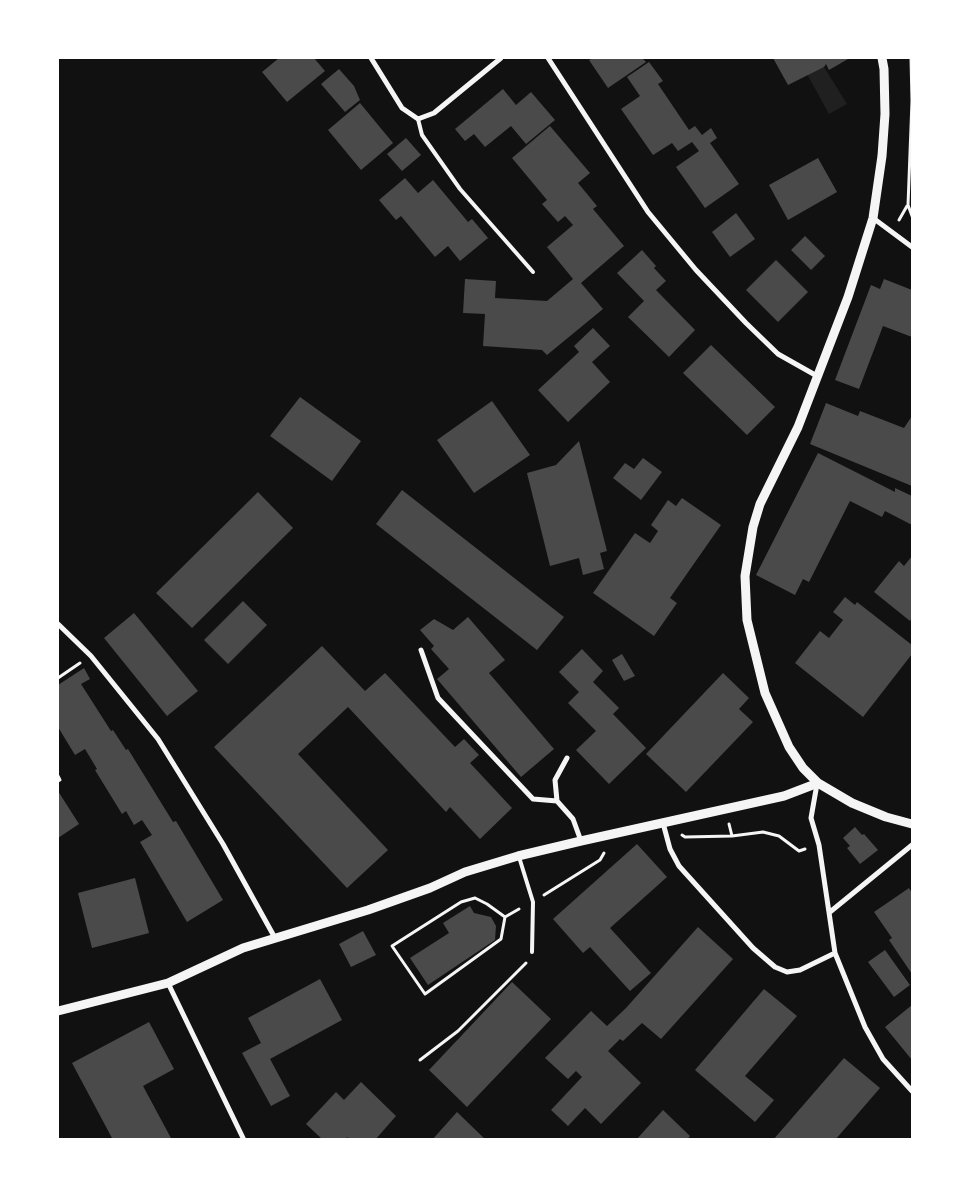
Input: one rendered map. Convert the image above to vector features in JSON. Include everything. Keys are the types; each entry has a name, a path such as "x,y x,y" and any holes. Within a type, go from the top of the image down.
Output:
{"street":[{"path":"371,58 402,108 418,119 434,113 502,58"},
{"path":"548,58 648,212 696,270 778,354 817,376"},
{"path":"882,58 885,114 882,156 873,218 848,297 798,427 760,504 753,527 745,576 747,620 765,693 789,747 803,768 818,783 852,803 886,817 912,824"},
{"path":"873,218 912,247"},
{"path":"58,624 91,656 158,739 223,844 276,938"},
{"path":"421,650 438,698 533,799 557,801"},
{"path":"567,758 555,780 557,801 573,819 581,840"},
{"path":"58,1011 168,983 243,948 368,910 430,888 465,872 518,856 581,840 784,796 818,783"},
{"path":"818,783 811,818 819,845 835,953 865,1027 883,1059 912,1091"},
{"path":"663,822 670,849 680,866 754,948 775,967 787,972 800,970 835,953"},
{"path":"830,912 912,845"},
{"path":"168,983 244,1140"}],"lane":[{"path":"418,119 422,135 460,189 533,272"},
{"path":"518,856 533,902 532,952"}],"path":[{"path":"911,58 912,101 908,205 912,216"},
{"path":"58,678 78,664"},
{"path":"58,776 60,780 58,781"},
{"path":"732,836 763,832 779,836 799,851 819,845"},
{"path":"533,902 600,860 615,833"},
{"path":"476,898 505,917 501,939 425,994 392,946 461,902 476,898"},
{"path":"505,917 518,910"},
{"path":"420,1060 458,1031 526,962"}],"shaded area":[{"path":"824,67 847,104 829,114 807,74"}],"building":[{"path":"279,58 314,58 325,71 287,102 262,72"},
{"path":"593,58 642,58 646,62 608,88 589,60"},
{"path":"773,58 848,59 829,70 826,64 824,67 788,85"},
{"path":"649,62 663,81 658,84 689,130 695,126 702,135 711,128 717,138 710,143 739,184 705,208 676,167 699,151 692,142 678,151 672,143 653,155 621,109 640,96 627,77"},
{"path":"339,69 354,86 360,100 345,112 321,84"},
{"path":"503,89 516,105 531,92 555,120 526,144 511,126 485,147 474,134 465,141 455,129"},
{"path":"360,103 393,143 361,170 328,130"},
{"path":"550,126 590,173 578,183 597,206 593,209 624,246 581,283 603,309 547,355 542,350 483,346 485,314 463,313 465,279 496,281 495,298 547,301 573,279 547,247 573,225 565,216 558,222 542,204 547,200 512,158"},
{"path":"406,138 421,155 402,171 387,154"},
{"path":"818,158 837,192 788,220 769,185"},
{"path":"405,178 418,193 433,180 468,222 472,219 488,238 460,261 448,246 435,257 401,216 396,220 379,200"},
{"path":"736,213 755,239 730,257 712,232"},
{"path":"805,236 825,256 811,270 791,250"},
{"path":"642,250 656,266 654,268 666,281 656,290 695,330 669,357 628,317 644,301 617,273"},
{"path":"776,260 808,292 778,322 746,290"},
{"path":"884,279 912,290 912,337 883,326 859,389 835,380 871,285 880,289"},
{"path":"593,328 610,346 592,362 610,382 568,422 538,390 579,352 574,346"},
{"path":"711,345 775,407 747,435 683,373"},
{"path":"300,397 361,441 332,481 270,436"},
{"path":"492,401 530,455 474,493 437,440"},
{"path":"826,403 858,416 860,411 904,428 912,416 912,486 810,444"},
{"path":"579,441 607,551 600,553 604,569 583,575 579,558 550,566 527,473 556,465"},
{"path":"818,453 895,492 895,488 912,496 912,525 885,511 882,517 850,501 809,582 803,579 795,595 756,575"},
{"path":"643,458 662,472 641,500 613,478 625,463 634,469"},
{"path":"402,490 564,617 537,650 376,524"},
{"path":"258,492 293,528 192,628 156,593"},
{"path":"682,498 721,525 670,598 677,603 654,636 593,593 635,533 650,543 658,531 651,525 668,500 676,506"},
{"path":"912,556 912,617 910,621 874,592 899,561 904,566"},
{"path":"845,597 855,605 857,602 912,645 912,654 863,717 795,663 820,631 829,638 843,620 833,612"},
{"path":"243,601 267,625 228,664 204,640"},
{"path":"134,613 198,691 167,716 104,638"},
{"path":"468,617 505,660 489,673 554,749 521,777 437,679 449,669 431,649 434,646 420,630 434,619 453,630"},
{"path":"322,646 365,691 385,673 455,747 464,739 479,755 470,763 512,808 480,839 450,807 446,812 348,707 298,754 388,850 347,888 214,747"},
{"path":"582,649 603,671 593,682 619,708 613,714 646,748 609,784 576,750 596,731 568,703 579,692 559,672"},
{"path":"622,654 635,676 624,681 612,660"},
{"path":"84,668 90,679 81,684 111,731 113,730 126,750 128,749 173,822 176,821 223,900 187,922 140,842 152,835 142,820 134,825 126,811 122,814 95,770 97,769 85,749 75,755 58,727 58,685"},
{"path":"723,673 749,698 739,709 753,722 686,792 646,754"},
{"path":"58,791 79,824 58,838"},
{"path":"855,827 878,850 860,864 847,848 850,846 843,838"},
{"path":"637,844 667,877 610,928 651,973 630,991 590,947 583,953 553,919"},
{"path":"135,878 149,933 92,948 78,893"},
{"path":"909,888 912,893 912,974 889,940 892,938 874,912"},
{"path":"470,906 474,913 491,917 496,926 495,940 428,985 410,958 449,933 443,923"},
{"path":"698,927 733,959 661,1039 642,1023 623,1041 620,1039 608,1051 641,1083 601,1124 585,1108 568,1126 551,1110 582,1077 576,1071 568,1079 545,1058 591,1011 607,1026 626,1008"},
{"path":"363,931 376,955 351,967 339,944"},
{"path":"885,950 910,985 894,997 868,962"},
{"path":"320,979 342,1020 270,1059 290,1096 271,1106 242,1053 261,1043 248,1018"},
{"path":"512,982 551,1019 467,1107 429,1070"},
{"path":"764,989 797,1016 745,1076 774,1100 755,1122 695,1070"},
{"path":"912,1005 912,1060 885,1027"},
{"path":"149,1022 174,1069 143,1086 172,1140 113,1140 72,1063"},
{"path":"844,1058 880,1088 855,1117 835,1140 773,1140"},
{"path":"361,1082 396,1116 375,1140 350,1140 347,1137 345,1140 323,1140 306,1124 336,1092 344,1100"},
{"path":"663,1110 690,1136 687,1140 636,1140"},
{"path":"457,1112 486,1140 432,1140"}]}
